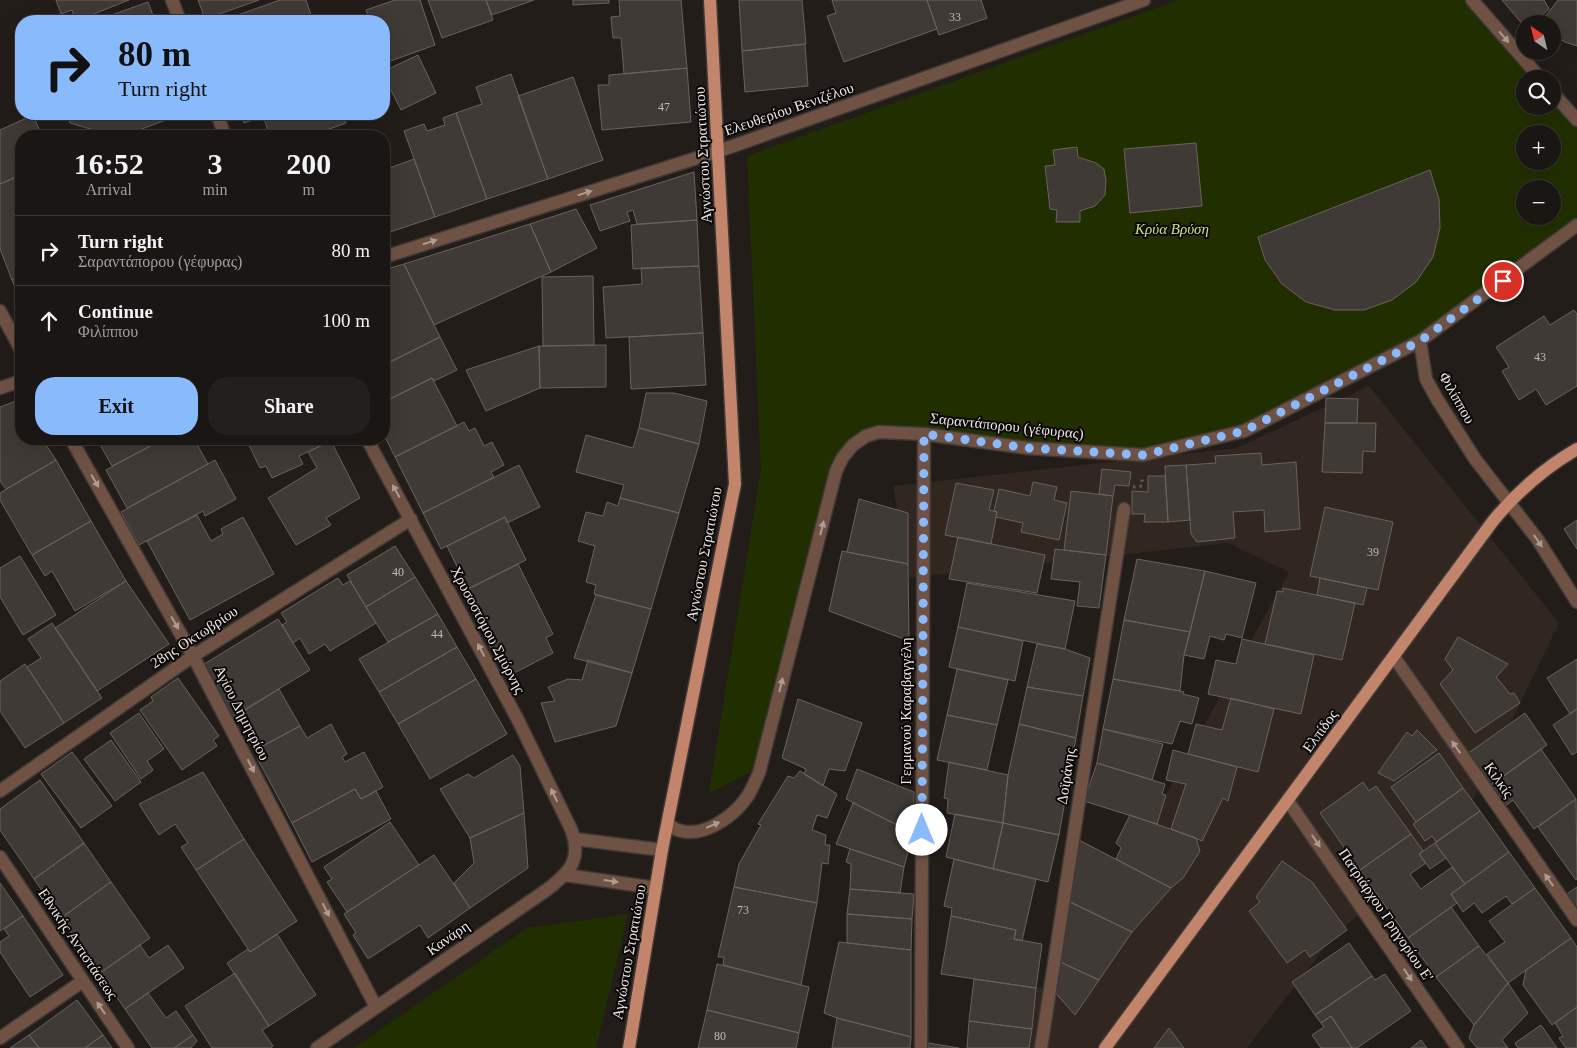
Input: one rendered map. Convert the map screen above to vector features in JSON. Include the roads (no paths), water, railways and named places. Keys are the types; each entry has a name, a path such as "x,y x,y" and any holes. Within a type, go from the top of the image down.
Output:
{"main road":[{"name":"Αγνώστου Στρατιώτου","path":"629,1048 662,850 735,484 710,0"},
{"name":"Ελπίδος","path":"1105,1048 1394,658 1474,545 1508,502 1539,474 1577,449"}],"street":[{"path":"172,0 178,15"},
{"name":"Ελευθερίου Βενιζέλου","path":"390,255 719,151 1144,0"},
{"path":"1472,0 1532,70"},
{"path":"1561,102 1577,120"},
{"path":"1420,341 1577,225"},
{"path":"0,311 15,339"},
{"name":"Σαραντάπορου (γέφυρας)","path":"668,824 679,831 693,832 718,823 736,811 759,773 836,471 843,457 853,444 866,436 880,432 924,434 1028,448 1143,455 1244,431 1420,341"},
{"name":"Φιλίππου","path":"1420,341 1426,379 1437,399 1476,459 1538,540 1577,602"},
{"path":"0,388 15,383"},
{"name":"Γερμανού Καραβαγγέλη","path":"921,1048 924,434"},
{"name":"Αγίου Δημητρίου","path":"73,445 193,656 376,1007"},
{"name":"Χρυσοστόμου Σμύρνης","path":"370,445 518,720 575,839"},
{"name":"Δοϊράνης","path":"1041,1048 1124,509"},
{"name":"28ης Οκτωβρίου","path":"0,790 193,656 411,519"},
{"name":"Κιλκίς","path":"1394,658 1577,920"},
{"name":"Πατριάρχου Γρηγορίου Ε'","path":"1288,801 1458,1048"},
{"path":"656,888 565,875 574,860 575,839 662,850"},
{"name":"Εθνικής Αντιστάσεως","path":"0,857 128,1048"},
{"name":"Κανάρη","path":"316,1048 565,875"},
{"path":"0,1038 83,981"}],"park label":[{"name":"Κρύα Βρύση","path":"1172,229"}]}
